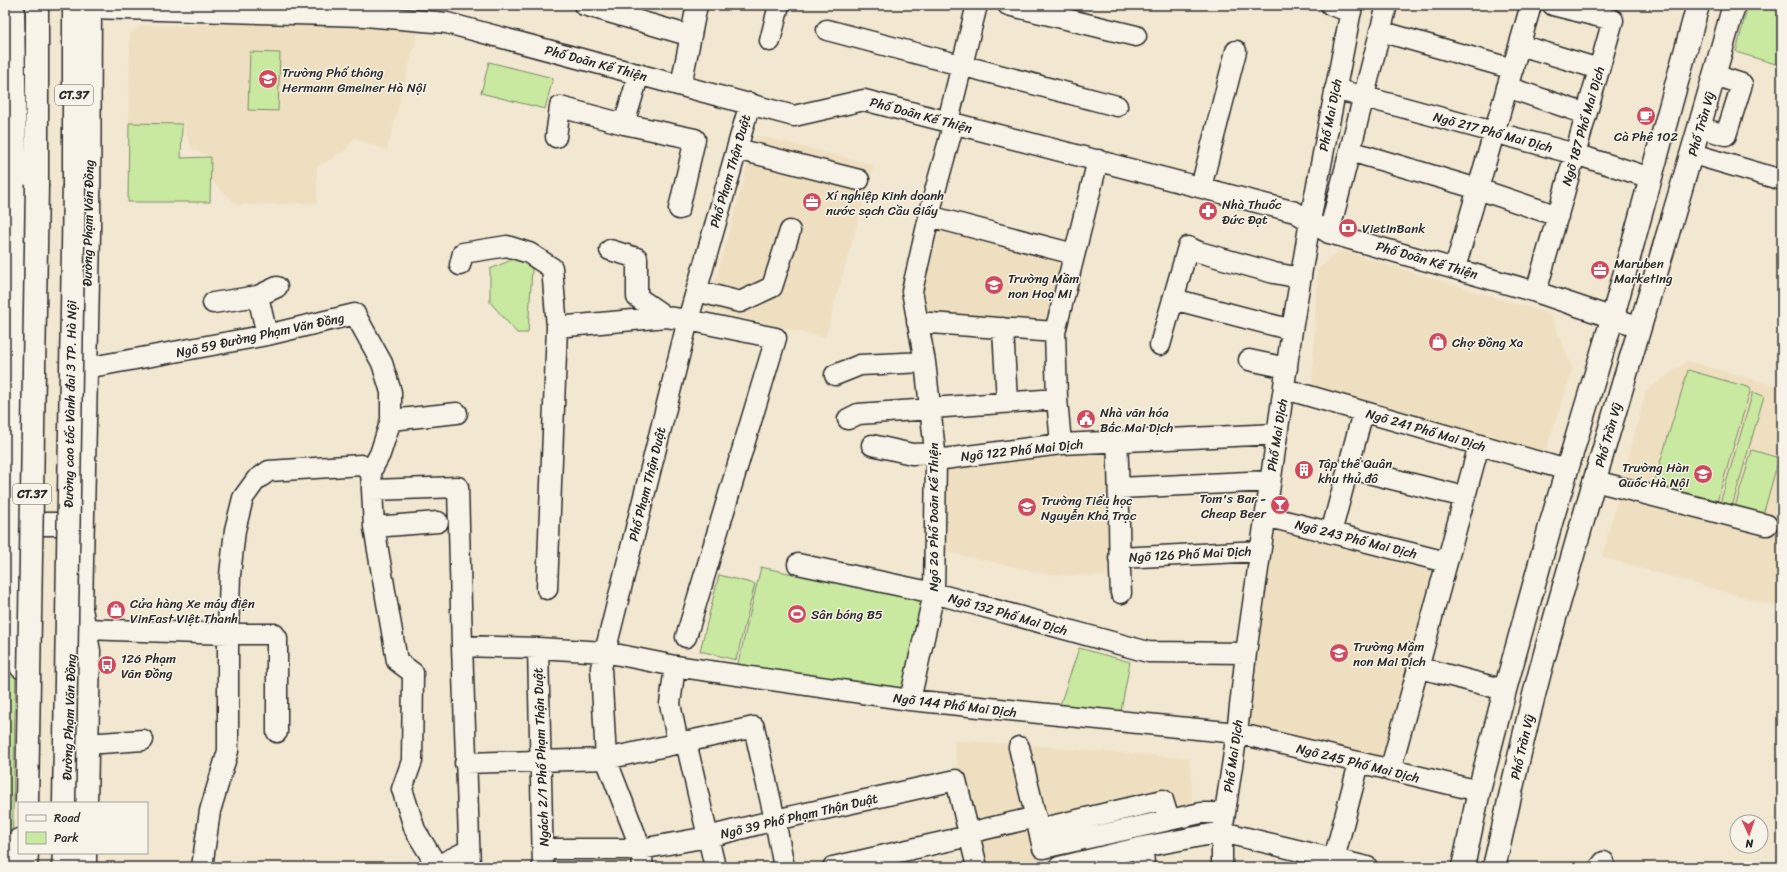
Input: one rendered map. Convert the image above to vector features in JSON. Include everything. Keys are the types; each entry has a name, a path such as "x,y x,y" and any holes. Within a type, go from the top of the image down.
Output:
{"main road":[{"path":"13,5 9,34 11,229 10,462 12,511 10,583 21,652 19,802"},
{"name":"CT.37","path":"27,802 37,185 37,5"},
{"path":"1463,867 1479,792 1505,690 1567,470 1613,316 1698,5"},
{"name":"Phố Trần Vỹ","path":"1494,867 1542,664 1640,327 1700,128 1734,5"},
{"name":"Đường cao tốc Vành đai 3 TP. Hà Nội","path":"65,802 74,185 85,6"},
{"name":"Đường Phạm Văn Đồng","path":"85,6 89,233 83,524 83,619 89,651 86,802"},
{"path":"12,511 83,524"},
{"path":"5,642 14,609"},
{"name":"Đường Phạm Văn Đồng","path":"65,802 70,652 83,619"},
{"path":"19,854 19,867"},
{"path":"26,867 27,854"},
{"path":"64,854 64,867"},
{"path":"85,854 85,867"}],"street":[{"path":"584,5 691,36"},
{"path":"681,85 697,5"},
{"path":"770,41 779,5"},
{"name":"Ngõ 26 Phố Doãn Kế Thiện","path":"910,700 934,593 935,456 925,362 912,291 951,122 962,65 977,5"},
{"path":"1008,5 1136,36"},
{"path":"1331,5 1352,8"},
{"path":"1329,233 1387,5"},
{"path":"1455,268 1531,5"},
{"name":"Ngõ 187 Phố Mai Dịch","path":"1536,292 1612,20 1553,5"},
{"name":"Phố Doãn Kế Thiện","path":"85,6 365,10 447,14 639,74 794,116 864,100 1295,212 1329,233 1536,292 1613,316 1640,327"},
{"name":"Phố Mai Dịch","path":"1222,867 1222,832 1237,733 1260,550 1285,389 1292,330 1310,221 1352,8"},
{"path":"827,30 1117,106"},
{"path":"1380,31 1510,78 1586,114"},
{"path":"1520,44 1599,69"},
{"path":"1201,187 1236,51"},
{"path":"624,124 639,74"},
{"path":"1700,128 1726,135 1742,84 1714,75"},
{"name":"Ngõ 217 Phố Mai Dịch","path":"1335,89 1575,154 1651,178"},
{"name":"Phố Phạm Thận Duật","path":"642,858 606,759 602,668 688,320 750,103"},
{"path":"556,137 560,107 624,124 695,139 679,209"},
{"path":"737,149 859,180"},
{"path":"1350,151 1478,188 1558,216"},
{"path":"1692,154 1782,180"},
{"path":"1061,444 1057,399 1055,332 1098,160"},
{"path":"929,216 1074,254"},
{"path":"697,291 740,302 772,287 790,231"},
{"path":"460,265 463,253 507,246 529,253 552,268 557,327 547,590"},
{"path":"1160,345 1188,247 1199,252 1274,274 1301,278"},
{"path":"610,250 637,258 637,297 666,317"},
{"path":"213,302 258,296 276,287"},
{"path":"258,296 267,335"},
{"path":"1173,299 1292,330"},
{"name":"Ngõ 59 Đường Phạm Văn Đồng","path":"86,368 267,335 355,314 382,363 391,392 391,420 372,481 374,527 397,661 413,673 412,761 402,789 415,830 436,866"},
{"path":"557,327 666,317 776,338 686,636"},
{"path":"917,322 1055,332"},
{"path":"1003,328 1007,402"},
{"path":"1249,360 1287,368"},
{"path":"835,375 860,365 925,362"},
{"name":"Ngõ 241 Phố Mai Dịch","path":"1285,389 1479,446 1567,470"},
{"path":"848,418 858,414 1057,399"},
{"path":"1331,533 1363,412"},
{"path":"391,420 457,413"},
{"name":"Ngõ 122 Phố Mai Dịch","path":"872,445 912,454 935,456 1061,444 1277,434"},
{"path":"1117,441 1121,593"},
{"path":"1390,771 1479,446"},
{"path":"202,867 210,811 228,751 228,634 230,575 235,530 243,498 256,480 269,471 361,465 372,481 458,487 469,859 436,866"},
{"path":"1348,468 1464,497"},
{"path":"1119,488 1270,481"},
{"path":"1595,481 1766,525"},
{"name":"Ngõ 243 Phố Mai Dịch","path":"1265,516 1446,562"},
{"path":"374,527 438,522"},
{"name":"Ngõ 126 Phố Mai Dịch","path":"1119,558 1260,550"},
{"name":"Ngõ 132 Phố Mai Dịch","path":"798,564 934,593 1148,652 1246,653"},
{"path":"83,619 228,634 271,633 276,636 277,732"},
{"name":"Ngõ 144 Phố Mai Dịch","path":"462,646 605,652 675,666 910,700 1237,733"},
{"name":"Ngách 2/1 Phố Phạm Thận Duật","path":"538,648 543,858"},
{"path":"675,666 670,704 677,738 686,742"},
{"path":"1417,668 1505,690"},
{"path":"465,763 606,759 754,728 784,867"},
{"name":"Ngõ 245 Phố Mai Dịch","path":"1237,733 1359,764 1479,792"},
{"path":"87,744 143,740"},
{"path":"686,742 715,867"},
{"path":"1019,747 1043,848 1201,813 1225,813"},
{"path":"1334,859 1359,764"},
{"name":"Ngõ 39 Phố Phạm Thận Duật","path":"543,858 642,858 708,837 775,820 956,780 973,833"},
{"path":"833,867 973,833 1038,823"},
{"path":"1059,867 1143,847 1222,832 1367,867"},
{"path":"973,833 977,867"},
{"path":"195,867 198,842 206,839"},
{"path":"1143,847 1144,867"}],"shaded area":[{"name":"Trường Phổ thông Hermann Gmeiner Hà Nội","path":"391,22 419,28 387,150 354,138 345,151 317,167 317,203 238,205 211,181 211,158 192,149 182,124 129,123 130,34 140,26"},
{"path":"756,135 874,165 825,338 708,309"},
{"name":"Trường Mầm non Hoạ Mi","path":"940,229 1068,264 1049,331 924,322 919,307"},
{"name":"Chợ Đồng Xa","path":"1340,250 1550,314 1573,369 1544,456 1312,391 1317,270"},
{"name":"Trường Hàn Quốc Hà Nội","path":"1687,361 1782,387 1782,608 1602,557 1646,391"},
{"name":"Trường Tiểu học Nguyễn Khả Trạc","path":"1123,445 1106,576 1052,575 941,551 940,463"},
{"name":"Trường Mầm non Mai Dịch","path":"1276,531 1441,573 1392,761 1245,732"},
{"path":"954,740 1189,758 1192,782 1192,802 1218,804 1203,822 1014,867 980,867 958,771"}],"green space":[{"path":"1748,5 1782,5 1782,66 1736,52"},
{"path":"250,52 280,53 278,111 248,110"},
{"path":"489,62 553,78 545,109 481,93"},
{"path":"129,123 182,124 181,158 211,157 210,202 128,202"},
{"path":"519,257 532,269 528,333 517,333 490,302 490,269"},
{"path":"1688,370 1751,388 1716,505 1653,486"},
{"path":"1753,392 1764,396 1731,510 1719,507"},
{"path":"1752,450 1779,458 1763,515 1735,507"},
{"path":"761,567 793,574 796,567 931,602 903,694 736,672"},
{"path":"719,575 755,584 736,660 700,651"},
{"path":"13,644 16,650 12,867 6,867 9,652"},
{"path":"1079,648 1130,662 1120,716 1059,708"}],"place":[{"name":"Trường Phổ thông Hermann Gmeiner Hà Nội","path":"268,79"},
{"name":"Cà Phê 102","path":"1646,116"},
{"name":"Xí nghiệp Kinh doanh nước sạch Cầu Giấy","path":"812,202"},
{"name":"Nhà Thuốc Đức Đạt","path":"1208,211"},
{"name":"VietinBank","path":"1348,228"},
{"name":"Maruben Marketing","path":"1600,270"},
{"name":"Trường Mầm non Hoạ Mi","path":"994,285"},
{"name":"Chợ Đồng Xa","path":"1438,342"},
{"name":"Nhà văn hóa Bắc Mai Dịch","path":"1086,419"},
{"name":"Tập thể Quân khu thủ đô","path":"1304,470"},
{"name":"Trường Hàn Quốc Hà Nội","path":"1703,474"},
{"name":"Tom's Bar - Cheap Beer","path":"1280,505"},
{"name":"Trường Tiểu học Nguyễn Khả Trạc","path":"1027,507"},
{"name":"Cửa hàng Xe máy điện VinFast Việt Thanh","path":"116,610"},
{"name":"Sân bóng B5","path":"797,614"},
{"name":"Trường Mầm non Mai Dịch","path":"1339,653"},
{"name":"126 Phạm Văn Đồng","path":"107,665"}]}
